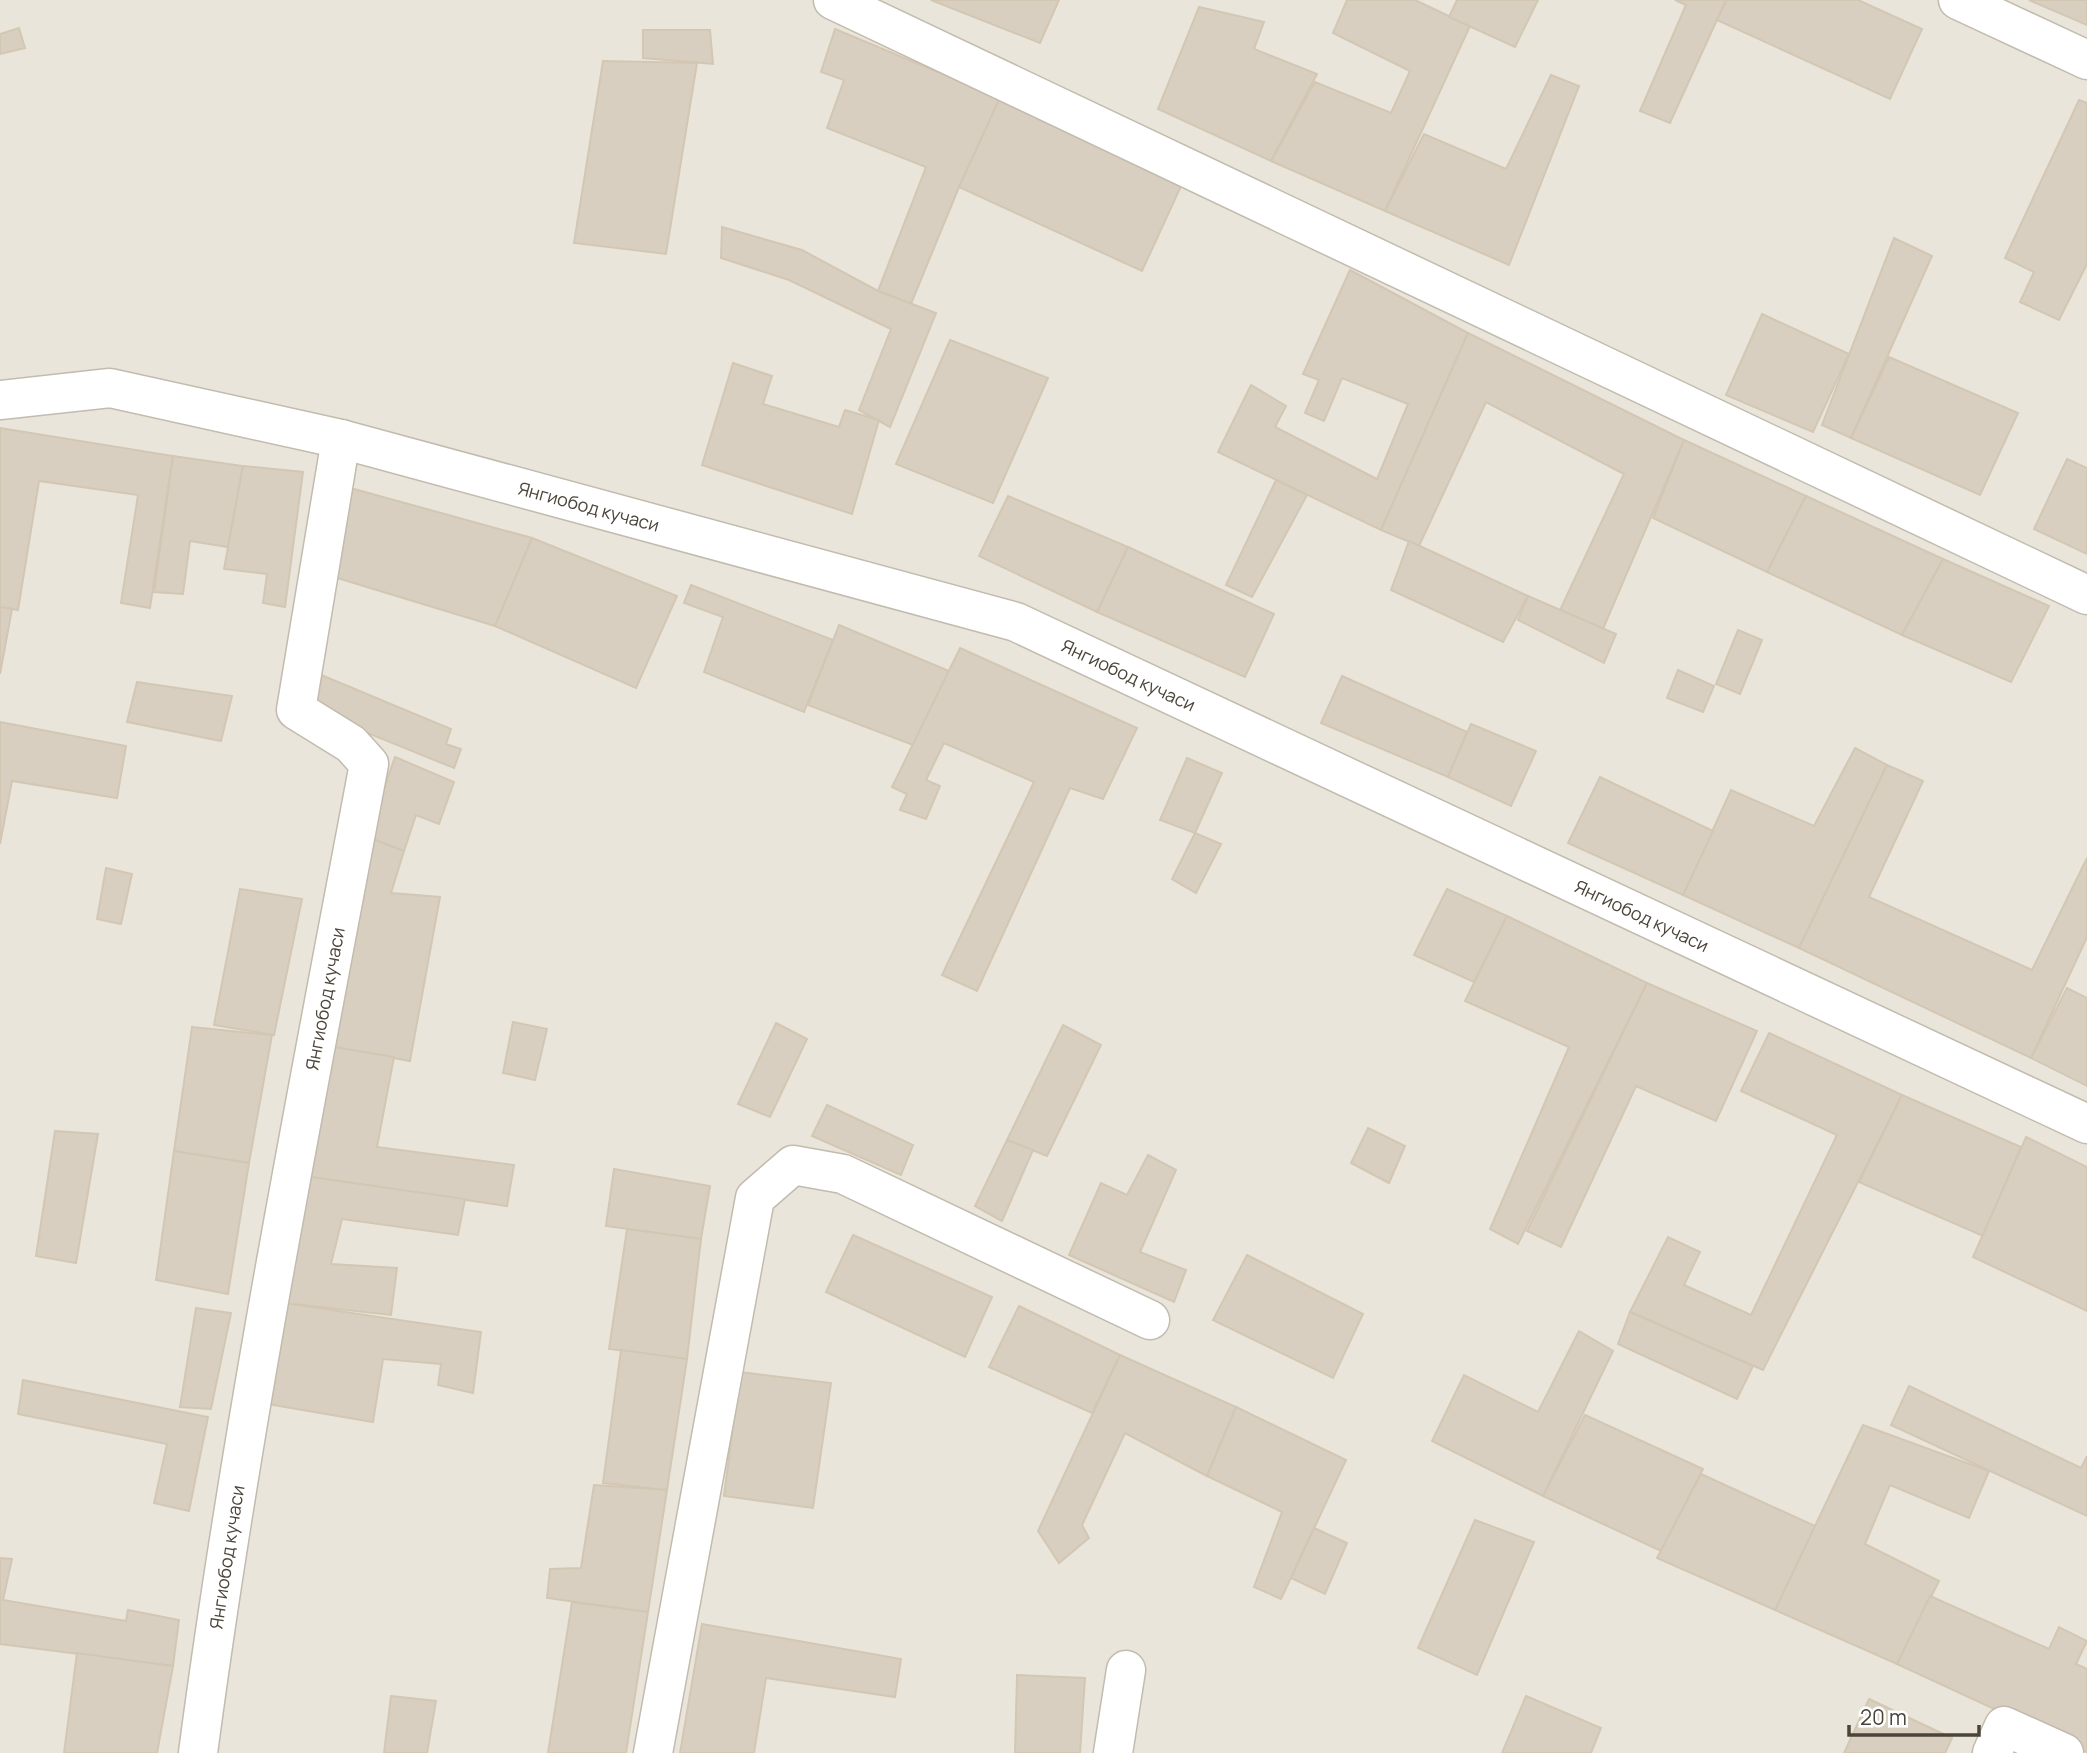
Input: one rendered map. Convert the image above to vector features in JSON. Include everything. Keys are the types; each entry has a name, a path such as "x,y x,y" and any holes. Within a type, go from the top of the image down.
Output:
{"street":[{"path":"832,0 2087,595"},
{"path":"1958,0 2087,60"},
{"path":"0,400 110,388 341,439"},
{"name":"Янгиобод кучаси","path":"198,1753 213,1639 270,1292 369,764 351,744 296,710 341,439 1016,622 2087,1124"},
{"path":"653,1753 755,1198 793,1165 843,1174 1150,1320"},
{"path":"1113,1753 1126,1670"},
{"path":"1992,1753 2004,1726 2064,1753"}],"shaded area":[{"path":"0,0 2087,0 2087,1753 0,1753"}],"building":[{"path":"931,0 1059,0 1040,43"},
{"path":"1347,0 1415,0 1470,26 1385,211 1271,161 1315,82 1391,113 1410,71 1333,33"},
{"path":"1457,0 1538,0 1515,47 1449,17"},
{"path":"1675,0 1726,0 1670,123 1640,111 1686,5"},
{"path":"1727,0 1858,0 1922,29 1890,99 1717,20"},
{"path":"2029,0 2087,0 2087,25"},
{"path":"1199,7 1264,22 1254,49 1317,74 1271,161 1158,109"},
{"path":"19,28 25,48 0,54 0,34"},
{"path":"835,29 1000,98 959,187 911,304 878,291 926,167 827,128 844,80 821,72"},
{"path":"643,30 710,30 713,64 643,58"},
{"path":"603,61 697,63 666,254 574,243"},
{"path":"1551,75 1579,86 1509,265 1385,211 1424,134 1506,169"},
{"path":"1000,98 1182,184 1142,271 959,187"},
{"path":"2079,100 2087,103 2087,264 2059,320 2020,302 2034,272 2005,258"},
{"path":"722,227 802,250 878,291 936,313 890,427 859,410 891,329 789,280 721,258"},
{"path":"1894,238 1932,256 1851,438 1822,425"},
{"path":"1350,270 1468,333 1381,530 1218,452 1251,385 1286,406 1275,427 1377,479 1408,404 1342,378 1324,421 1305,413 1319,380 1303,374"},
{"path":"1762,314 1849,354 1813,432 1726,395"},
{"path":"1468,333 1684,440 1603,629 1560,610 1624,474 1486,402 1419,546 1381,530"},
{"path":"950,340 1048,378 993,503 896,464"},
{"path":"1889,357 2018,413 1980,495 1851,438"},
{"path":"733,363 772,376 763,404 839,427 845,410 879,420 852,514 702,465"},
{"path":"0,428 173,456 150,608 121,603 138,495 39,481 18,610 0,607"},
{"path":"1684,440 1806,496 1767,572 1653,518"},
{"path":"173,456 243,466 228,547 190,541 183,594 154,592"},
{"path":"2067,459 2087,468 2087,554 2034,529"},
{"path":"243,466 303,472 285,607 263,603 267,574 224,569"},
{"path":"1276,480 1307,495 1252,597 1226,585"},
{"path":"343,486 532,538 495,626 321,573"},
{"path":"1008,496 1128,547 1097,612 979,556"},
{"path":"1806,496 1943,559 1902,635 1767,572"},
{"path":"532,538 677,596 636,688 495,626"},
{"path":"1409,541 1528,596 1503,642 1391,590"},
{"path":"1128,547 1274,614 1245,677 1097,612"},
{"path":"1943,559 2049,606 2011,682 1902,635"},
{"path":"691,585 833,640 804,712 704,672 723,617 684,603"},
{"path":"1528,596 1616,634 1604,663 1518,620"},
{"path":"0,607 12,609 0,674"},
{"path":"839,625 949,671 913,745 808,705"},
{"path":"1738,630 1762,640 1740,694 1716,684"},
{"path":"960,648 1137,728 1103,799 1070,788 977,991 942,975 1034,782 944,743 926,780 940,786 926,819 900,810 907,794 892,787"},
{"path":"1678,670 1714,686 1703,712 1667,698"},
{"path":"314,672 451,729 446,744 461,749 454,768 301,706"},
{"path":"1342,676 1467,732 1448,777 1321,723"},
{"path":"137,682 232,696 221,741 127,722"},
{"path":"0,722 126,746 117,798 12,781 0,844"},
{"path":"1471,724 1536,751 1511,806 1448,777"},
{"path":"1855,748 1887,765 1799,948 1683,895 1731,790 1814,826"},
{"path":"395,757 454,782 439,824 416,815 404,851 367,837"},
{"path":"1187,758 1222,773 1195,833 1160,820"},
{"path":"1887,765 1923,781 1869,897 2032,970 2087,858 2087,937 2031,1058 1799,948"},
{"path":"1600,777 1713,831 1683,895 1568,843"},
{"path":"1195,833 1221,844 1196,893 1172,879"},
{"path":"367,837 404,851 391,893 440,897 410,1061 328,1046"},
{"path":"106,868 132,874 121,924 97,919"},
{"path":"240,889 302,899 274,1035 214,1025"},
{"path":"1447,889 1507,916 1474,982 1414,955"},
{"path":"1507,916 1647,983 1518,1244 1490,1229 1569,1047 1465,1001"},
{"path":"1647,983 1757,1031 1716,1121 1636,1086 1561,1247 1527,1231"},
{"path":"2067,988 2087,998 2087,1086 2031,1058"},
{"path":"513,1022 547,1029 535,1080 503,1073"},
{"path":"776,1023 807,1039 770,1117 738,1104"},
{"path":"1063,1025 1101,1045 1047,1156 1007,1140"},
{"path":"192,1027 272,1035 249,1163 174,1151"},
{"path":"1769,1033 1902,1095 1763,1370 1630,1312 1668,1237 1700,1252 1684,1285 1751,1315 1837,1135 1741,1091"},
{"path":"328,1046 394,1057 377,1147 514,1165 507,1206 304,1176"},
{"path":"1902,1095 2021,1147 1983,1236 1859,1182"},
{"path":"827,1105 913,1145 901,1175 812,1136"},
{"path":"1368,1128 1405,1146 1389,1183 1351,1163"},
{"path":"55,1131 98,1134 76,1263 36,1256"},
{"path":"2026,1137 2087,1167 2087,1311 1973,1257"},
{"path":"1007,1140 1033,1150 1002,1221 975,1206"},
{"path":"174,1151 249,1163 228,1294 156,1280"},
{"path":"1148,1155 1176,1170 1140,1252 1186,1270 1174,1302 1069,1255 1101,1183 1127,1195"},
{"path":"614,1169 710,1186 701,1239 606,1226"},
{"path":"304,1176 465,1199 458,1235 342,1219 331,1264 397,1268 391,1315 284,1303"},
{"path":"627,1229 701,1239 687,1359 609,1349"},
{"path":"853,1235 992,1297 965,1357 826,1292"},
{"path":"1247,1255 1363,1314 1333,1378 1213,1320"},
{"path":"284,1303 481,1332 473,1393 438,1385 441,1364 383,1359 373,1422 267,1404"},
{"path":"1019,1306 1120,1355 1092,1413 989,1367"},
{"path":"196,1308 231,1313 211,1409 180,1407"},
{"path":"1630,1312 1753,1366 1737,1399 1618,1344"},
{"path":"1579,1331 1613,1351 1543,1496 1432,1441 1464,1375 1538,1412"},
{"path":"621,1350 687,1359 667,1490 603,1483"},
{"path":"1120,1355 1236,1407 1207,1476 1125,1433 1082,1525 1089,1538 1059,1563 1038,1531"},
{"path":"740,1372 831,1383 813,1508 724,1496"},
{"path":"23,1380 208,1417 189,1511 154,1503 167,1444 18,1414"},
{"path":"1909,1386 2081,1468 2087,1456 2087,1516 1891,1425"},
{"path":"1236,1407 1346,1460 1281,1599 1254,1587 1282,1512 1207,1476"},
{"path":"1585,1415 1703,1469 1661,1551 1543,1496"},
{"path":"1863,1425 1989,1471 1969,1518 1890,1485 1865,1544 1939,1581 1897,1664 1775,1610"},
{"path":"1701,1474 1815,1526 1775,1610 1657,1558"},
{"path":"594,1485 667,1490 648,1612 547,1598 550,1569 581,1568"},
{"path":"1475,1520 1534,1542 1477,1675 1418,1648"},
{"path":"1314,1528 1347,1543 1325,1594 1291,1578"},
{"path":"0,1558 12,1559 3,1600 126,1621 128,1610 179,1620 173,1666 0,1644"},
{"path":"1930,1596 2049,1649 2059,1627 2087,1641 2076,1664 2087,1669 2087,1752 1897,1664"},
{"path":"572,1602 648,1612 626,1753 548,1753"},
{"path":"702,1624 901,1659 895,1697 766,1678 754,1753 680,1753"},
{"path":"77,1653 173,1666 157,1753 64,1753"},
{"path":"1017,1675 1085,1678 1080,1753 1015,1753"},
{"path":"391,1696 436,1701 427,1753 384,1753"},
{"path":"1526,1696 1601,1728 1591,1753 1502,1753"},
{"path":"1869,1699 1952,1738 1945,1753 1844,1753"}]}
